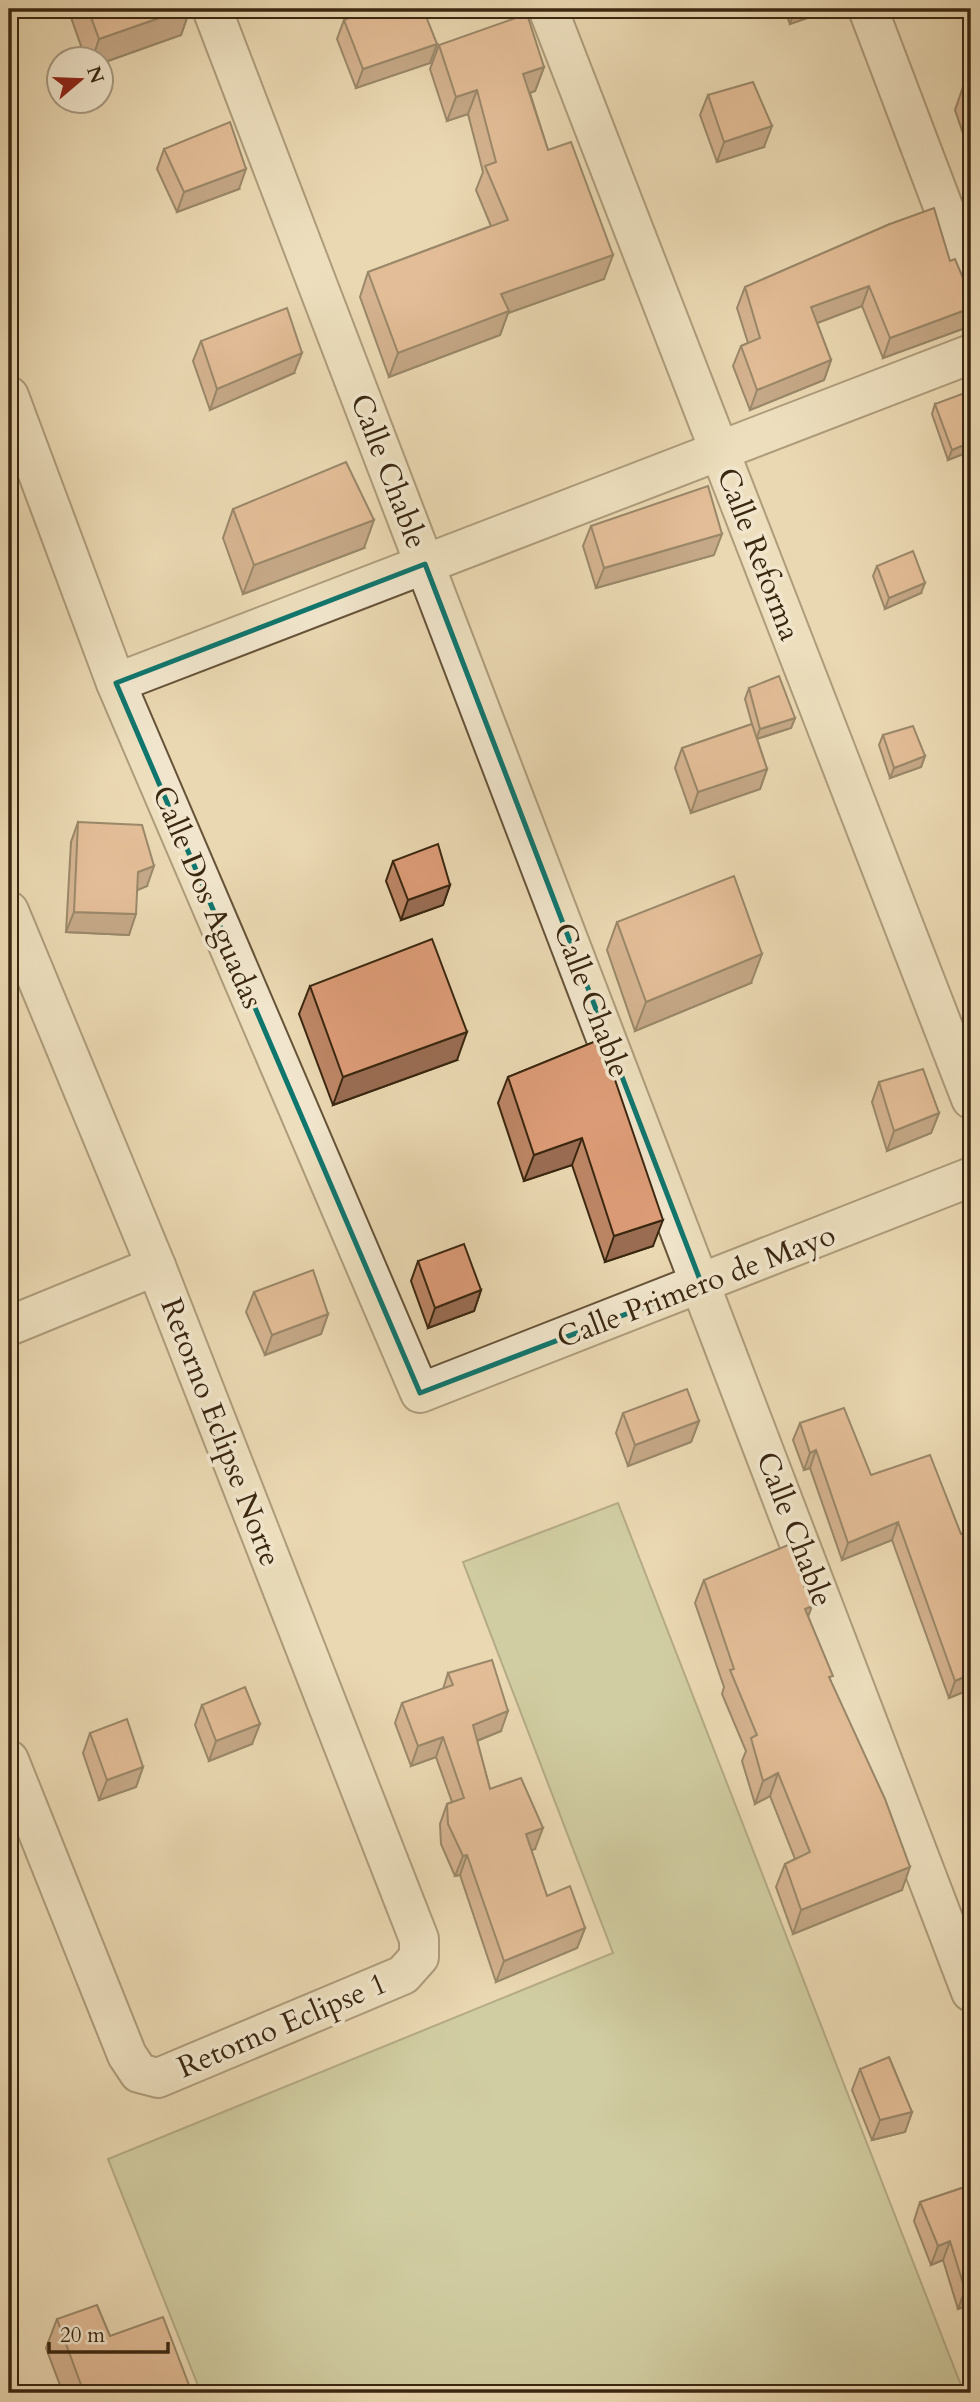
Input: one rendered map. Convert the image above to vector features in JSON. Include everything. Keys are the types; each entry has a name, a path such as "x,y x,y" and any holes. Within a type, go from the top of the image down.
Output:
{"street":[{"name":"Calle Chable","path":"212,9 969,1980"},
{"name":"Calle Reforma","path":"548,9 971,1099"},
{"path":"868,9 971,280"},
{"path":"116,683 971,354"},
{"name":"Calle Dos Aguadas","path":"9,397 116,683 420,1392"},
{"name":"Retorno Eclipse Norte","path":"9,911 156,1266 419,1940 419,1957"},
{"name":"Calle Primero de Mayo","path":"420,1392 702,1285 971,1177"},
{"path":"9,1326 156,1266"},
{"name":"Retorno Eclipse 1","path":"9,1760 127,2055 139,2073 158,2077 195,2062 403,1975 419,1957"}],"highlighted area":[{"path":"425,564 702,1285 420,1393 116,683"}],"green space":[{"path":"618,1503 964,2393 201,2393 108,2159 613,1953 463,1562"}],"building":[{"path":"88,9 185,9 99,39"},
{"path":"371,9 423,9 437,44 363,69 344,20"},
{"path":"527,14 544,67 523,74 548,150 571,142 613,255 501,294 509,311 398,353 368,272 508,220 485,166 496,162 477,90 456,97 439,45"},
{"path":"753,82 772,126 724,142 708,95"},
{"path":"971,85 971,110 963,87"},
{"path":"230,122 246,169 184,192 164,149"},
{"path":"934,208 950,261 955,259 971,297 971,308 890,338 869,286 811,307 831,360 757,390 741,346 760,338 745,287 890,224"},
{"path":"287,308 302,353 217,389 201,341"},
{"path":"970,391 971,442 952,450 935,404"},
{"path":"346,462 374,520 254,565 233,509"},
{"path":"708,486 722,534 604,568 591,526"},
{"path":"913,551 925,583 889,598 877,566"},
{"path":"779,676 795,718 760,729 749,688"},
{"path":"752,724 767,769 698,792 682,748"},
{"path":"913,726 925,756 894,768 883,735"},
{"path":"78,822 142,825 154,866 138,872 136,914 74,912"},
{"path":"438,844 450,885 408,900 393,861"},
{"path":"734,876 762,954 646,1002 617,922"},
{"path":"432,939 467,1032 343,1077 310,986"},
{"path":"9,940 13,940 17,951 9,955"},
{"path":"601,1039 663,1220 614,1236 582,1138 534,1155 508,1077"},
{"path":"923,1069 939,1113 894,1131 879,1082"},
{"path":"464,1244 481,1290 435,1308 418,1261"},
{"path":"313,1270 328,1314 272,1335 254,1292"},
{"path":"687,1389 699,1421 635,1445 623,1413"},
{"path":"844,1408 871,1475 930,1455 961,1534 971,1531 971,1674 955,1681 898,1522 848,1543 816,1450 810,1453 800,1423"},
{"path":"788,1545 812,1606 805,1609 833,1676 829,1677 885,1799 910,1867 801,1910 785,1864 810,1852 778,1773 763,1781 751,1738 757,1735 730,1670 734,1669 704,1580"},
{"path":"492,1660 508,1711 473,1725 490,1789 521,1778 543,1828 526,1834 547,1896 570,1886 585,1928 504,1961 467,1855 463,1856 448,1824 447,1804 464,1798 443,1737 418,1746 402,1703 453,1685 448,1673"},
{"path":"245,1687 260,1724 216,1741 202,1705"},
{"path":"127,1719 143,1767 107,1780 90,1733"},
{"path":"889,2057 912,2112 880,2120 860,2069"},
{"path":"971,2185 971,2288 965,2290 950,2241 938,2246 920,2202"},
{"path":"97,2305 110,2336 163,2317 192,2393 84,2393 57,2319"}]}
